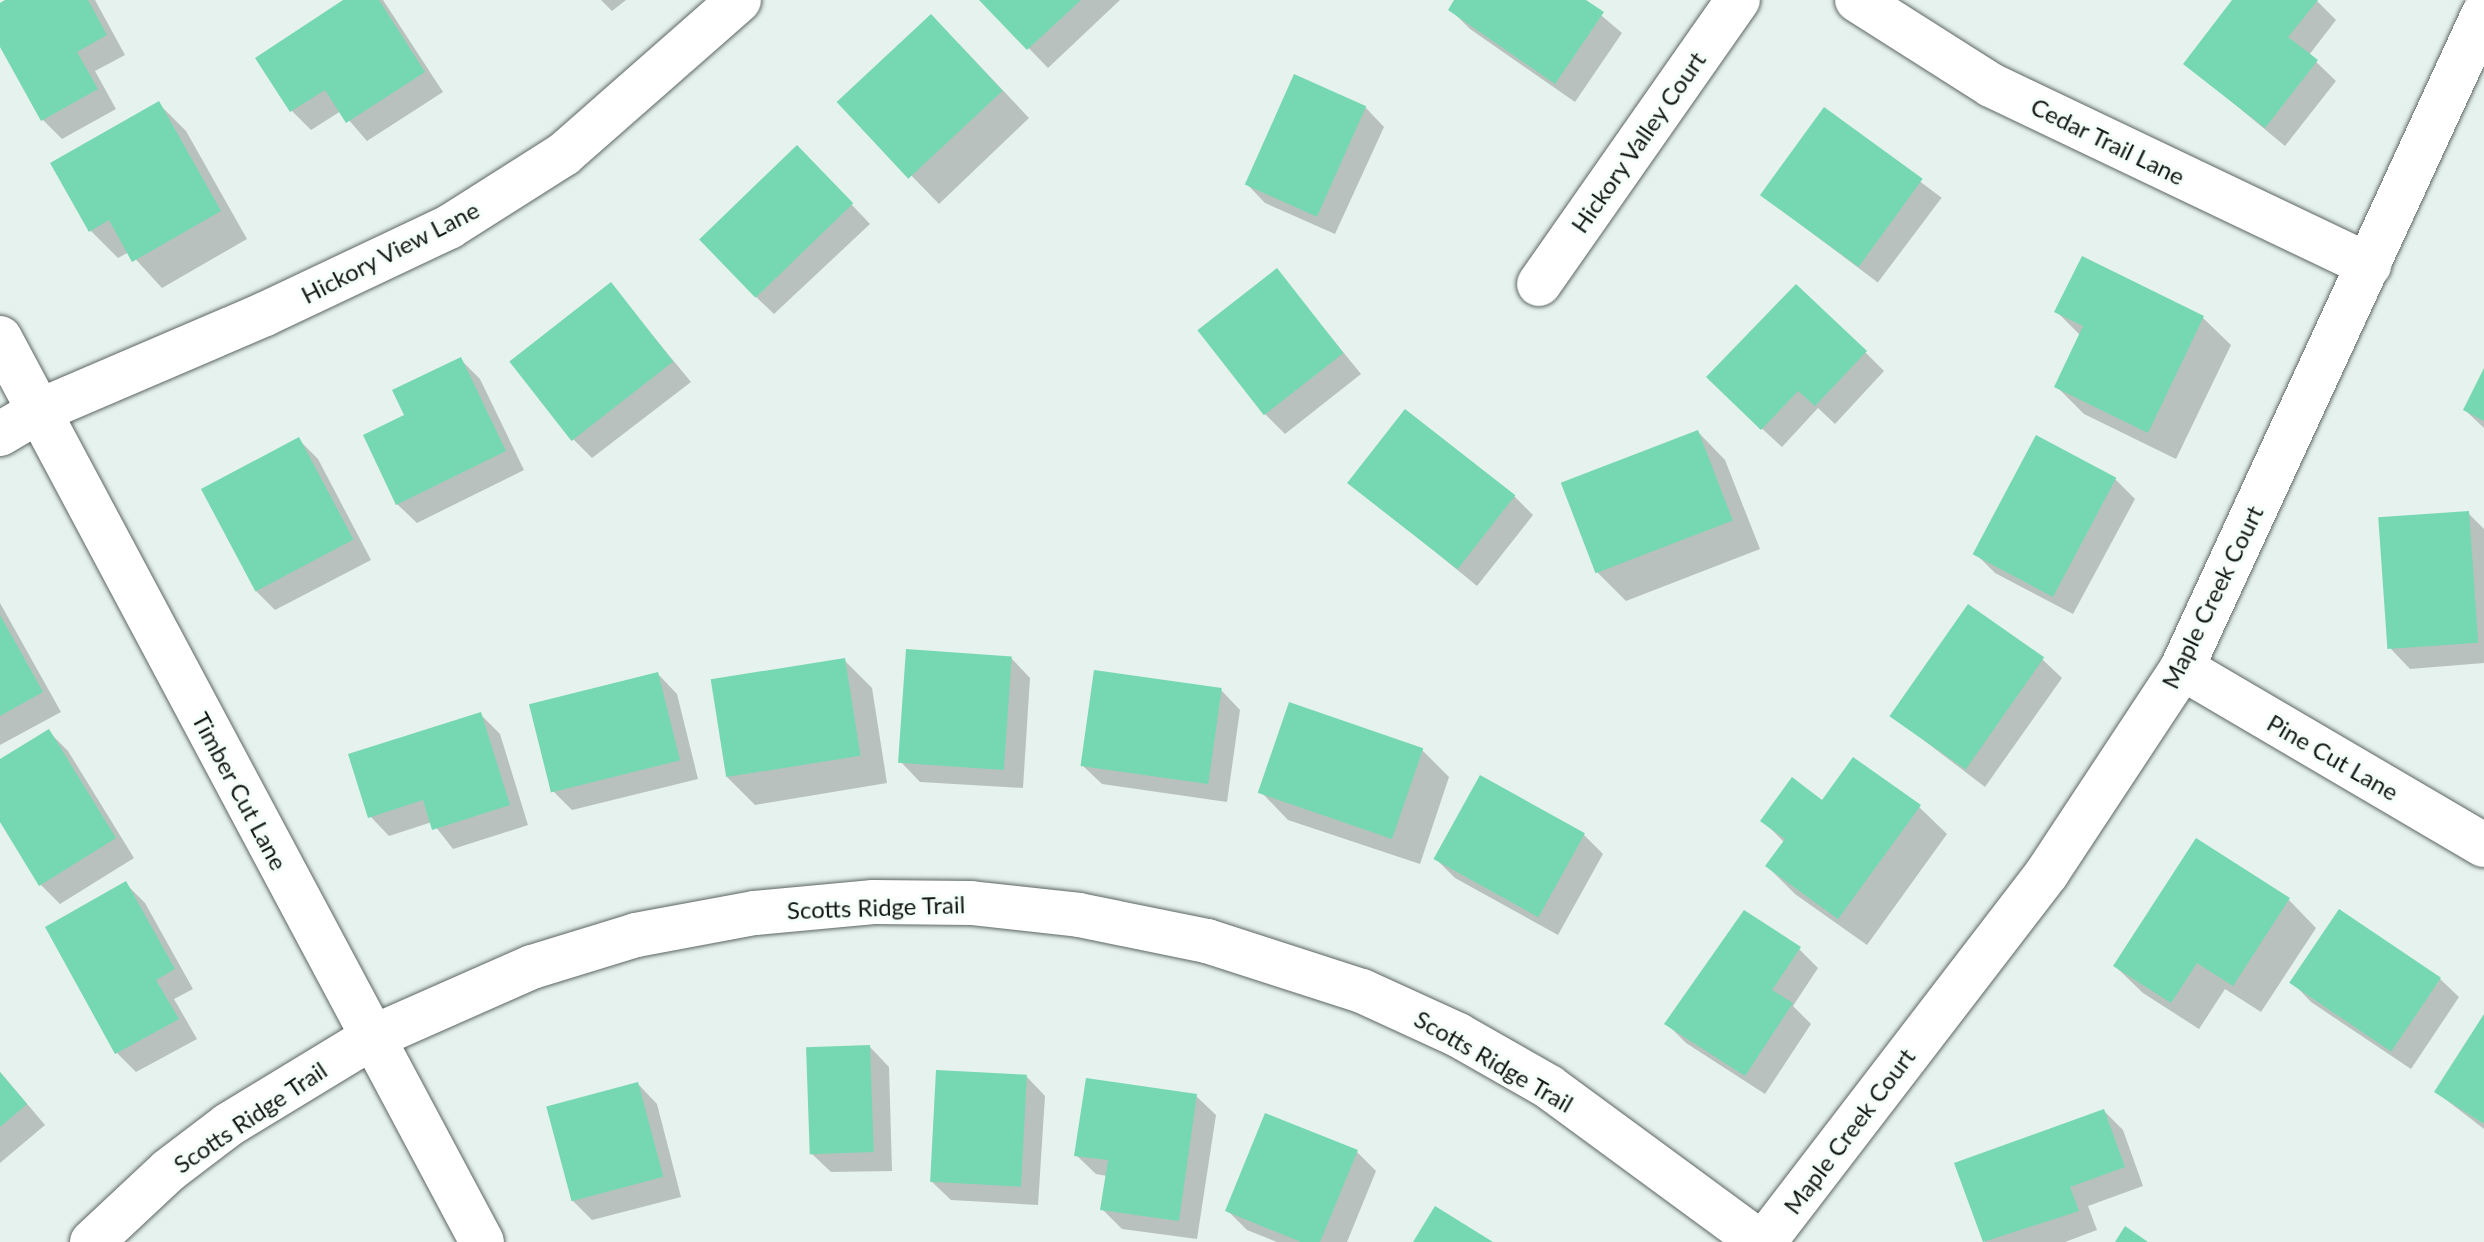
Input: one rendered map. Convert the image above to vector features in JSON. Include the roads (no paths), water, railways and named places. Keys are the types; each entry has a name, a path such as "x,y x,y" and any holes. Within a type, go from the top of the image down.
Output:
{"street":[{"name":"Hickory View Lane","path":"0,434 39,411 265,314 449,227 564,154 739,0"},
{"name":"Hickory Valley Court","path":"1539,284 1738,0"},
{"name":"Cedar Trail Lane","path":"1857,0 1991,85 2369,265"},
{"name":"Maple Creek Court","path":"1762,1242 2047,873 2182,668 2484,13"},
{"name":"Timber Cut Lane","path":"0,338 482,1242"},
{"name":"Pine Cut Lane","path":"2182,668 2484,845"},
{"name":"Scotts Ridge Trail","path":"92,1242 169,1170 228,1125 371,1038 532,967 636,935 755,913 873,902 971,903 1079,915 1287,964 1458,1035 1549,1087 1762,1242"}]}
